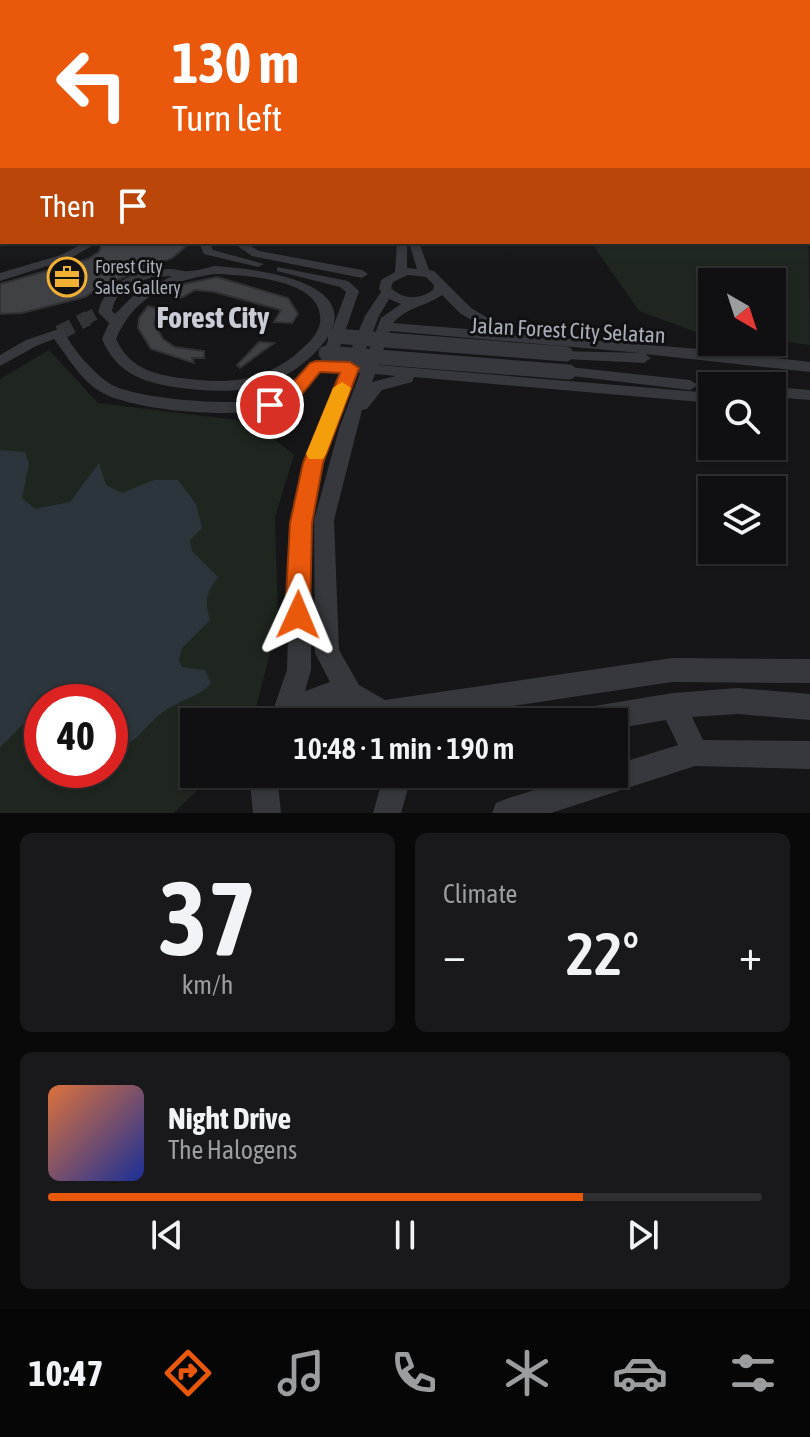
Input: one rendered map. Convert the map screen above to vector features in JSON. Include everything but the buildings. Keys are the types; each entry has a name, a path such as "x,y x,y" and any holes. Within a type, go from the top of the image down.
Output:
{"street":[{"path":"0,277 65,257 90,244"},
{"path":"0,361 56,334 78,364 106,389 167,405 270,405 287,400 316,367 353,295 349,287 213,254 205,244"},
{"path":"239,244 247,251 281,260 392,281 424,272"},
{"path":"350,693 327,653 324,520 372,316 392,281 401,244"},
{"path":"415,244 424,272 438,280 441,287 480,321 510,336"},
{"path":"281,260 287,247"},
{"path":"115,321 101,311 115,290 130,281 150,274 238,270 297,284 322,302 329,336 321,357"},
{"path":"188,274 147,292 125,306 115,321 109,339 115,356 130,370 150,379 228,385 260,380 321,357 360,368 698,397"},
{"path":"130,281 147,292"},
{"path":"392,281 398,299 414,301"},
{"path":"287,708 299,670 301,523 313,463 360,368 392,314 414,301 435,295 441,287"},
{"path":"385,326 698,354"},
{"name":"Jalan Forest City Selatan","path":"329,336 566,354 698,355"},
{"name":"Jalan Forest City Selatan","path":"719,356 810,367"},
{"name":"Jalan Forest City Selatan","path":"321,357 569,372 698,385"},
{"path":"635,357 640,379"},
{"path":"347,429 368,393 389,380 473,379"},
{"path":"786,394 808,394"},
{"path":"439,708 672,670 810,671"},
{"path":"300,708 314,697 350,693 367,700 375,708"},
{"path":"628,713 738,701 810,707"},
{"path":"673,706 695,753"},
{"path":"506,813 695,753 810,755"},
{"path":"264,788 267,813"},
{"path":"387,813 397,788"}],"shaded area":[{"path":"592,244 809,244 810,345 786,342 786,268 698,268 698,333 639,311"},
{"path":"49,350 98,403 237,420 273,438 294,455 275,517 278,623 256,708 180,708 180,788 200,788 174,813 0,813 0,379"},
{"path":"0,450 25,452 29,464 22,498 35,509 70,502 99,463 106,485 122,493 154,480 178,480 196,504 202,528 190,540 192,551 218,577 207,597 210,620 182,648 179,660 182,667 205,670 211,684 166,710 128,743 128,684 24,684 24,723 0,747"}],"tunnel":[{"path":"84,320 97,313"},
{"path":"59,333 88,318"}],"slow traffic":[{"path":"316,454 342,388"}],"place":[{"name":"Forest City Sales Gallery","path":"67,277"}],"district":[{"name":"Forest City","path":"213,318"}],"route":[{"path":"270,405 287,400 316,367 350,368 313,463 301,523 298,615"}]}
